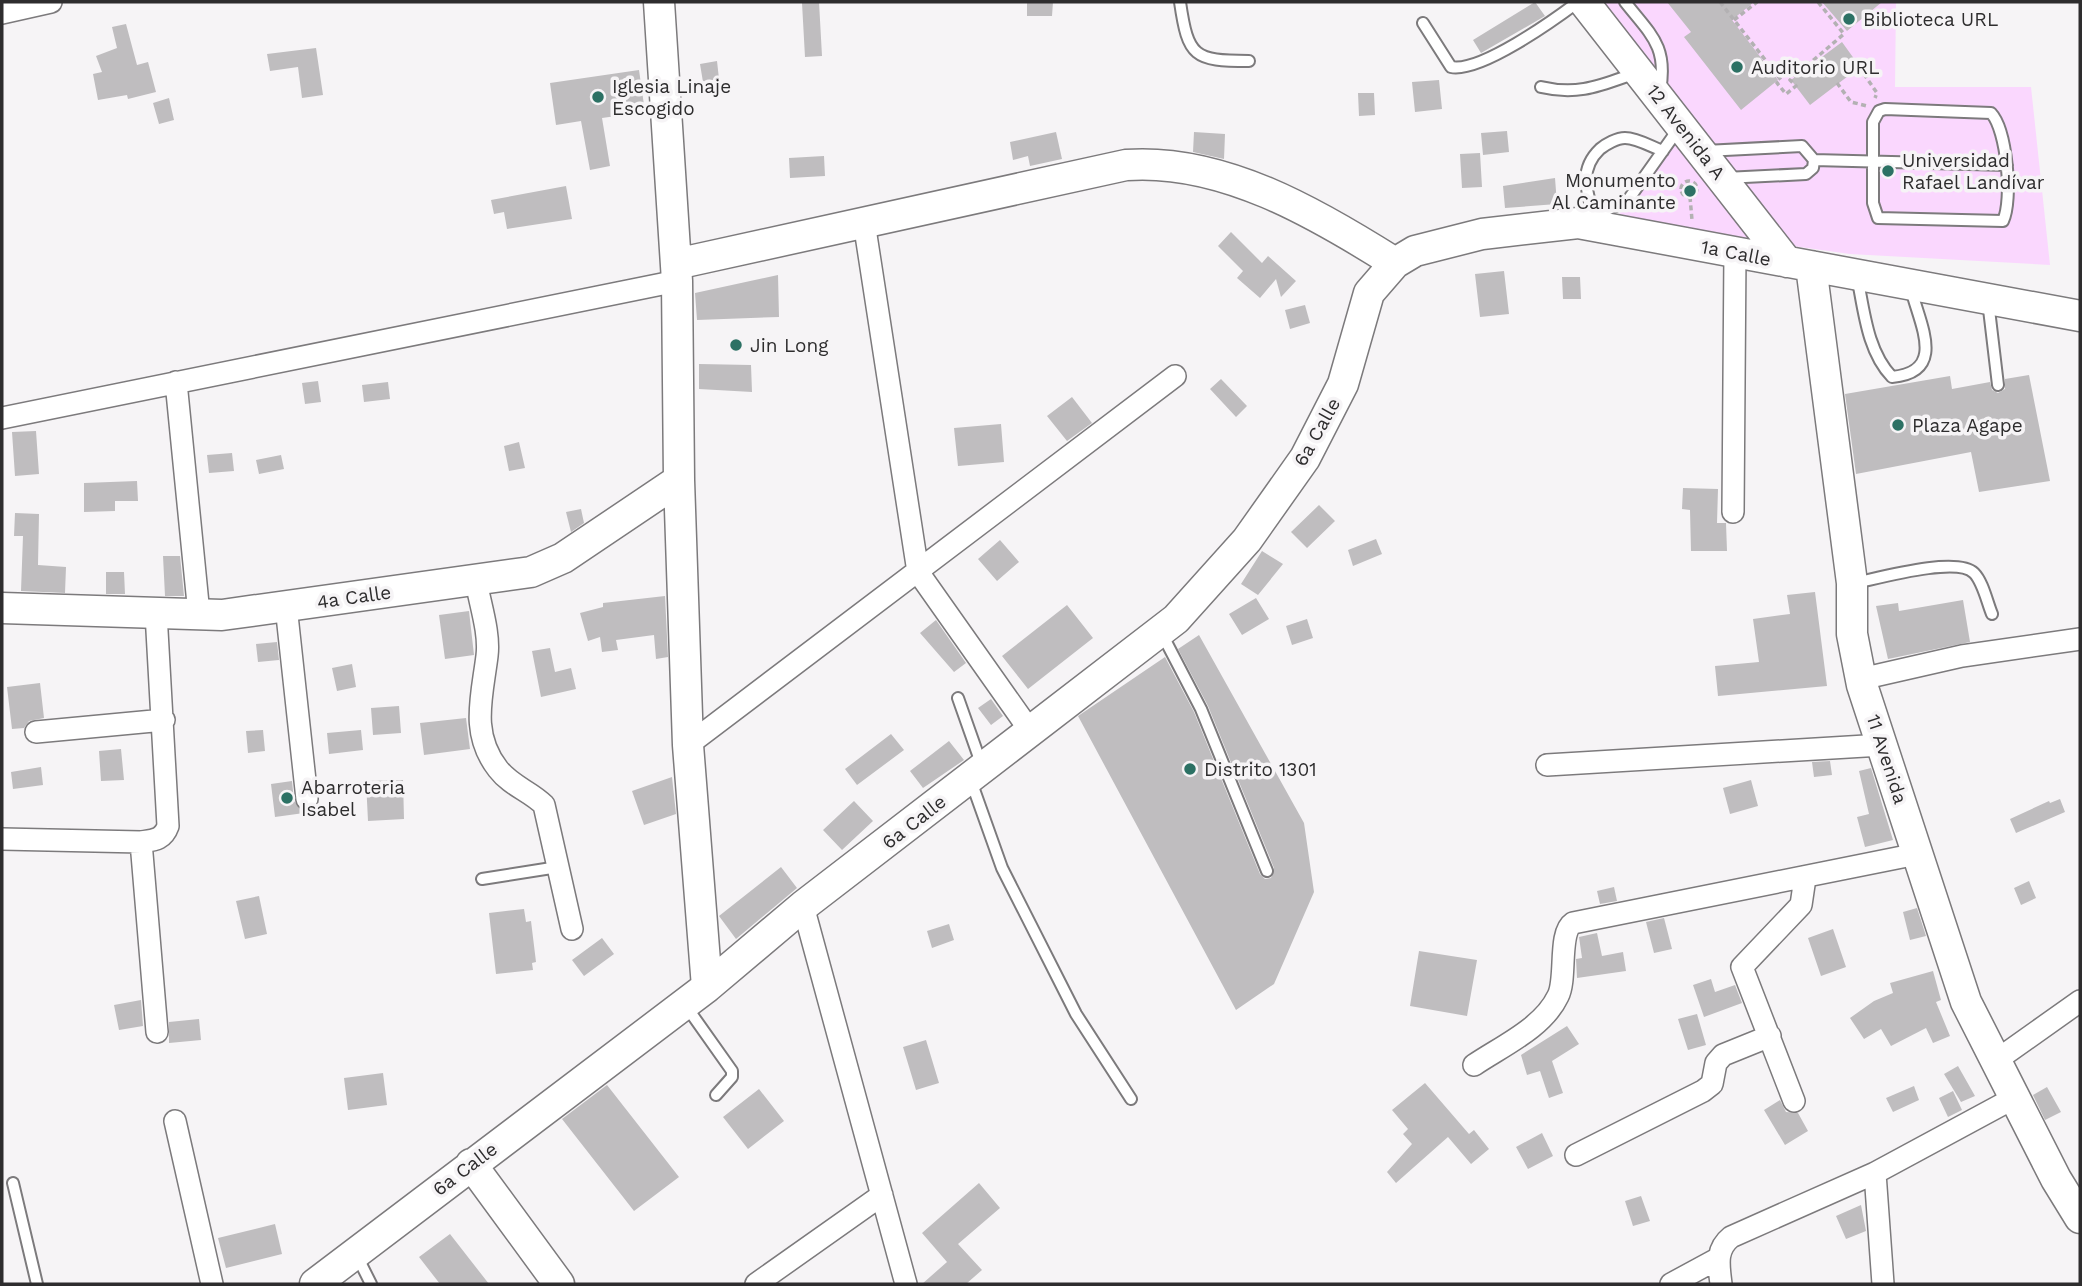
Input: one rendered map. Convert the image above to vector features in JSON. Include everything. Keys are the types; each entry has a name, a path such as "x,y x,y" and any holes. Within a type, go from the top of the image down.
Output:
{"street":[{"path":"2,13 51,2"},
{"path":"659,2 677,272 679,480 696,995"},
{"name":"12 Avenida A","path":"1584,2 1701,151 1709,182 1799,264"},
{"path":"2,418 176,383 677,272 864,222 1126,165 1159,163 1191,167 1283,201 1395,263"},
{"name":"1a Calle","path":"1395,263 1415,251 1441,243 1586,220 1735,252 2080,316"},
{"path":"864,222 918,572 1031,732"},
{"path":"1733,512 1735,252"},
{"name":"6a Calle","path":"315,1284 696,995 803,906 1176,619 1247,540 1305,458 1343,384 1369,292 1395,263"},
{"name":"11 Avenida","path":"1799,264 1852,583 1852,634 1861,679 1917,854 1953,954 1966,1002 1994,1062 2080,1218"},
{"path":"688,745 1175,376"},
{"path":"176,383 199,614"},
{"name":"4a Calle","path":"2,608 222,615 531,572 563,558 679,480"},
{"path":"476,581 487,646 481,692 480,733 485,747 508,781 533,794 544,806 572,929"},
{"path":"286,606 307,799"},
{"path":"2,839 141,842 158,839 165,834 168,826 164,720 156,613"},
{"path":"1861,679 1962,656 2080,639"},
{"path":"36,732 164,720"},
{"path":"1546,765 1882,745"},
{"path":"141,842 157,1032"},
{"path":"1474,1066 1547,1015 1560,993 1566,932 1573,923 1917,854"},
{"path":"1794,1101 1742,967 1801,905 1805,878"},
{"path":"803,906 906,1284"},
{"path":"1994,1062 2080,1001"},
{"path":"1576,1155 1703,1091 1712,1084 1716,1063 1723,1055 1770,1037"},
{"path":"1721,1284 1719,1258 1722,1245 1731,1237 1875,1173 2014,1098"},
{"path":"175,1121 212,1284"},
{"path":"471,1164 559,1284"},
{"path":"1875,1173 1883,1284"},
{"path":"756,1284 882,1195"},
{"path":"1671,1284 1719,1258"}],"lane":[{"path":"1180,2 1185,34 1193,52 1207,60 1249,61"},
{"path":"1423,23 1442,57 1451,68 1458,69 1479,63 1578,2"},
{"path":"1625,2 1655,41 1661,54 1664,66 1659,97"},
{"path":"1541,88 1565,93 1584,91 1640,72"},
{"path":"1879,111 1992,113 1998,121 2007,165 2006,218 1997,223 1878,218 1872,203 1872,161 1873,122 1879,111"},
{"path":"1663,150 1625,138 1605,144 1585,170 1586,220 1628,200 1681,125"},
{"path":"1701,151 1802,146 1814,160 1813,168 1806,174 1709,182"},
{"path":"1814,160 2007,165"},
{"path":"1857,274 1872,344 1880,364 1892,377 1909,376 1922,366 1927,355 1909,284"},
{"path":"1988,298 1998,385"},
{"path":"1852,583 1948,565 1967,567 1976,575 1992,614"},
{"path":"1160,631 1200,709 1268,871"},
{"path":"958,698 1008,880 1076,1014 1131,1099"},
{"path":"482,879 558,867"},
{"path":"696,995 732,1071 732,1077 716,1095"},
{"path":"13,1183 37,1284"},
{"path":"355,1254 372,1284"}],"path":[{"path":"1720,2 1781,79 1777,83 1786,93 1796,86 1790,80 1844,34 1818,2"},
{"path":"1734,20 1757,2"},
{"path":"1837,83 1857,106 1873,106 1877,93 1859,67"},
{"path":"1686,182 1709,182 1696,195 1684,195 1681,188 1686,182"}],"shaded area":[{"name":"Universidad Rafael Landívar","path":"1594,2 1896,2 1895,87 2031,87 2050,265 1850,254 1793,246"},
{"path":"1675,121 1777,256 1614,223"}],"building":[{"path":"819,2 822,56 805,57 802,3"},
{"path":"1027,2 1053,2 1052,16 1027,16"},
{"path":"1535,2 1545,16 1481,53 1473,40"},
{"name":"Auditorio URL","path":"1667,2 1754,2 1732,20 1778,80 1741,110 1684,37 1691,32"},
{"name":"Biblioteca URL","path":"1822,2 1882,2 1847,31"},
{"path":"126,24 137,65 148,62 156,92 128,99 127,95 98,100 93,74 102,72 96,56 117,48 112,27"},
{"path":"1842,42 1860,67 1810,105 1791,80"},
{"path":"316,48 323,95 302,98 298,67 270,71 267,54"},
{"path":"717,61 719,79 703,82 700,64"},
{"name":"Iglesia Linaje Escogido","path":"639,70 645,112 602,118 610,166 590,170 581,121 556,125 550,83"},
{"path":"1439,80 1442,109 1415,112 1412,82"},
{"path":"1358,93 1374,93 1375,115 1359,116"},
{"path":"169,98 174,120 159,124 153,103"},
{"path":"1507,131 1509,152 1483,155 1481,133"},
{"path":"1056,132 1062,159 1030,166 1028,156 1013,160 1010,142"},
{"path":"1194,132 1225,134 1224,159 1193,152"},
{"path":"1480,153 1482,187 1462,188 1460,154"},
{"path":"824,156 825,176 790,178 789,158"},
{"path":"1555,178 1557,204 1505,208 1503,186"},
{"path":"566,186 572,219 507,229 504,212 494,214 491,200"},
{"path":"1231,232 1262,263 1268,256 1296,281 1281,297 1276,279 1260,298 1237,278 1243,271 1218,246"},
{"path":"1504,271 1509,314 1480,317 1475,274"},
{"path":"778,275 779,317 697,320 695,293"},
{"path":"1562,277 1580,277 1581,299 1563,299"},
{"path":"1305,305 1310,323 1290,329 1285,310"},
{"path":"699,364 751,365 752,392 699,389"},
{"path":"2029,375 2050,481 1979,492 1971,452 1856,474 1845,394 1950,376 1952,389 1990,382 1992,390 1998,393 2005,389 2005,379"},
{"path":"1221,379 1247,406 1236,417 1210,389"},
{"path":"318,381 321,402 305,404 302,383"},
{"path":"388,382 390,399 364,402 362,385"},
{"path":"1072,397 1092,423 1067,441 1047,416"},
{"path":"1001,424 1004,462 958,466 954,428"},
{"path":"36,431 39,474 15,476 12,432"},
{"path":"519,442 525,468 509,471 504,446"},
{"path":"232,453 234,471 209,473 207,455"},
{"path":"281,455 284,469 259,474 256,460"},
{"path":"137,481 138,501 115,501 115,511 84,512 84,483"},
{"path":"1683,488 1718,489 1717,523 1726,523 1727,551 1691,551 1690,510 1682,509"},
{"path":"1319,505 1335,521 1307,548 1291,532"},
{"path":"581,509 584,523 571,532 566,512"},
{"path":"15,513 39,514 38,565 66,567 65,593 21,591 23,536 14,536"},
{"path":"1376,539 1382,554 1353,566 1348,550"},
{"path":"1000,540 1019,562 997,581 978,559"},
{"path":"1262,551 1283,564 1258,595 1241,584"},
{"path":"163,556 180,556 184,596 165,596"},
{"path":"106,572 124,572 125,594 106,594"},
{"path":"1815,592 1827,686 1718,696 1715,666 1759,662 1753,619 1790,614 1787,595"},
{"path":"665,596 668,657 656,659 654,635 616,640 618,650 602,652 600,637 588,641 580,613 603,607 603,603"},
{"path":"1256,598 1269,619 1242,635 1229,614"},
{"path":"1963,600 1970,642 1888,659 1876,606 1898,603 1899,611"},
{"path":"1067,605 1093,638 1028,689 1002,656"},
{"path":"469,611 474,655 445,659 439,615"},
{"path":"1307,619 1313,638 1292,645 1286,626"},
{"path":"936,620 966,663 954,672 920,633"},
{"name":"Distrito 1301","path":"1199,635 1304,823 1314,892 1274,984 1236,1010 1078,716 1165,657 1194,712 1260,874 1265,879 1271,878 1274,868 1208,706 1178,649"},
{"path":"277,642 279,660 258,662 256,644"},
{"path":"550,648 555,672 571,668 576,689 541,697 532,651"},
{"path":"352,664 356,687 337,691 332,668"},
{"path":"40,683 44,718 29,721 24,728 12,729 7,687"},
{"path":"991,699 1003,716 991,725 978,708"},
{"path":"399,706 401,733 373,735 371,708"},
{"path":"466,718 470,749 424,755 420,723"},
{"path":"263,730 265,751 248,753 246,731"},
{"path":"361,730 363,750 329,754 327,733"},
{"path":"891,734 904,750 857,785 845,769"},
{"path":"949,741 964,760 923,788 910,771"},
{"path":"121,749 124,780 101,781 99,751"},
{"path":"1830,761 1832,775 1814,777 1812,762"},
{"path":"41,767 43,785 13,789 11,772"},
{"path":"1871,768 1893,840 1865,847 1857,817 1869,814 1859,771"},
{"path":"672,777 676,814 644,825 632,791"},
{"path":"403,780 404,819 368,821 366,781"},
{"path":"1751,780 1758,806 1730,814 1723,788"},
{"name":"Abarroteria Isabel","path":"292,781 294,801 304,813 275,817 271,784"},
{"path":"2060,799 2065,812 2016,833 2010,819 2049,801 2050,803"},
{"path":"854,801 873,821 842,850 823,830"},
{"path":"781,867 797,888 736,939 719,916"},
{"path":"2029,881 2036,898 2021,905 2014,888"},
{"path":"1614,887 1617,901 1600,904 1597,891"},
{"path":"259,896 267,934 245,939 236,901"},
{"path":"1917,908 1926,936 1910,940 1903,912"},
{"path":"524,909 526,922 531,921 536,962 532,963 533,970 496,974 489,913"},
{"path":"1664,918 1672,949 1654,953 1646,922"},
{"path":"949,924 954,940 932,948 927,931"},
{"path":"1833,929 1846,967 1821,976 1808,938"},
{"path":"1597,933 1602,956 1623,952 1626,971 1577,978 1576,959 1582,958 1579,937"},
{"path":"602,938 614,954 584,976 572,960"},
{"path":"1419,951 1477,960 1467,1016 1410,1006"},
{"path":"1933,971 1941,1000 1936,1002 1950,1036 1933,1043 1926,1028 1891,1046 1881,1029 1864,1039 1850,1018 1874,1001 1893,993 1890,983"},
{"path":"1711,979 1715,992 1735,985 1742,1003 1704,1017 1693,985"},
{"path":"141,1000 143,1026 119,1030 114,1005"},
{"path":"1697,1014 1706,1045 1688,1050 1678,1019"},
{"path":"199,1019 201,1040 169,1043 169,1022"},
{"path":"1567,1026 1579,1044 1552,1061 1563,1093 1549,1098 1540,1071 1527,1075 1521,1055"},
{"path":"926,1040 939,1083 916,1090 903,1047"},
{"path":"1958,1066 1975,1096 1961,1102 1944,1074"},
{"path":"383,1073 387,1105 348,1110 344,1078"},
{"path":"1425,1083 1469,1134 1474,1130 1489,1149 1471,1164 1448,1137 1396,1183 1387,1172 1412,1144 1403,1134 1408,1129 1392,1110"},
{"path":"607,1085 679,1177 634,1211 562,1119"},
{"path":"1914,1086 1919,1100 1893,1112 1886,1098"},
{"path":"2047,1087 2061,1112 2045,1120 2033,1095"},
{"path":"759,1089 784,1121 748,1149 723,1117"},
{"path":"1953,1091 1962,1110 1948,1117 1939,1098"},
{"path":"1780,1100 1786,1112 1798,1113 1808,1131 1785,1145 1764,1110"},
{"path":"1542,1133 1553,1156 1528,1169 1516,1147"},
{"path":"979,1183 1000,1208 958,1244 982,1270 966,1284 922,1284 947,1262 922,1233"},
{"path":"1641,1196 1650,1221 1633,1226 1625,1201"},
{"path":"1861,1205 1866,1231 1846,1239 1836,1216"},
{"path":"275,1224 282,1254 226,1268 218,1238"},
{"path":"450,1234 489,1284 440,1284 419,1257"}],"place":[{"name":"Biblioteca URL","path":"1849,19"},
{"name":"Auditorio URL","path":"1737,67"},
{"name":"Iglesia Linaje Escogido","path":"598,97"},
{"name":"Universidad Rafael Landívar","path":"1888,171"},
{"name":"Monumento Al Caminante","path":"1690,191"},
{"name":"Jin Long","path":"736,345"},
{"name":"Plaza Agape","path":"1898,425"},
{"name":"Distrito 1301","path":"1190,769"},
{"name":"Abarroteria Isabel","path":"287,798"}]}
